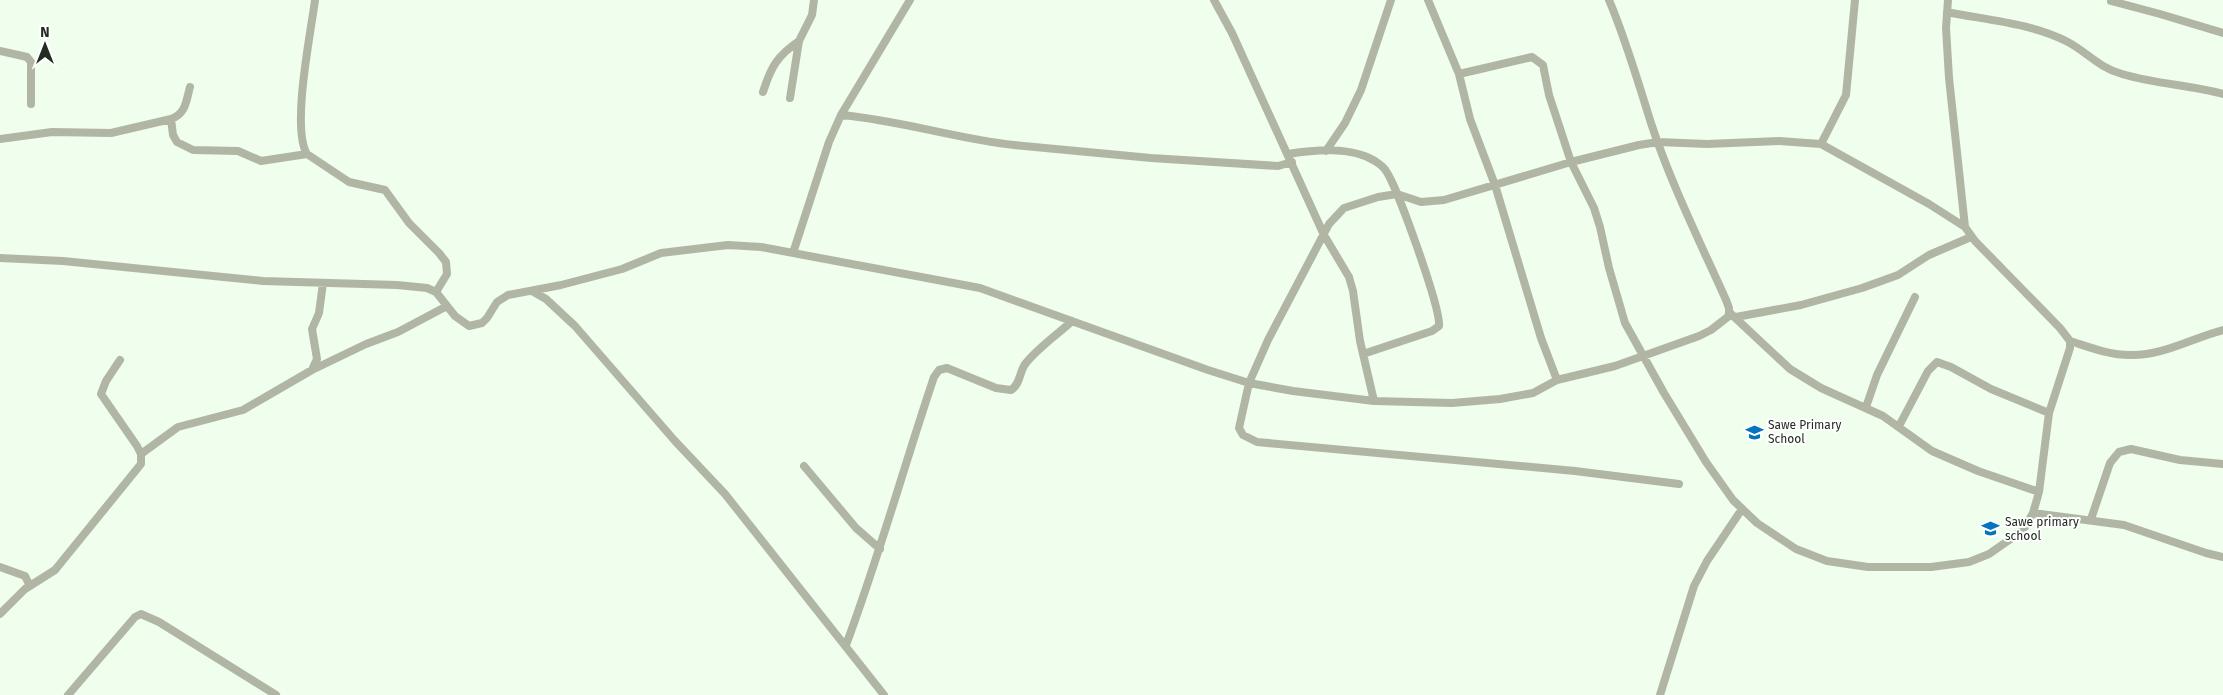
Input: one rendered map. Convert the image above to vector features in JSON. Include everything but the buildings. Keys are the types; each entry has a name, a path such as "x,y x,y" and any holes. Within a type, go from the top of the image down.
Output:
{"street":[{"path":"315,0 305,66 301,120 304,149 307,154 349,182 385,190 409,222 446,262 447,274 436,292"},
{"path":"790,98 799,40 812,15 814,0"},
{"path":"793,253 829,142 841,115 910,0"},
{"path":"1214,0 1232,33 1324,235 1348,277 1353,291 1363,354 1374,401"},
{"path":"1326,151 1345,123 1361,90 1391,0"},
{"path":"1428,0 1459,74 1470,119 1495,185 1541,338 1557,380"},
{"path":"1609,0 1630,55 1658,142 1687,214 1733,314 1790,369 1821,388 1866,407 1899,426 1932,451 1978,471 2038,492"},
{"path":"1821,144 1846,95 1855,0"},
{"path":"1948,0 1949,78 1965,227 1971,237 2060,328 2070,341 2104,352 2131,355 2166,349 2223,330"},
{"path":"2111,1 2223,33"},
{"path":"1947,12 2020,26 2050,35 2067,42 2102,66 2122,74 2223,94"},
{"path":"763,92 774,63 783,51 799,40"},
{"path":"0,51 27,57 31,62 31,104"},
{"path":"1459,74 1532,57 1543,66 1549,96 1571,162 1594,208 1625,323 1706,462 1742,509 1757,523 1796,549 1828,561 1868,567 1931,567 1969,562 1989,554 2012,538 2025,526 2033,513 2038,492 2048,414 2067,360 2070,341"},
{"path":"0,139 52,132 111,133 179,117 183,112 190,88"},
{"path":"841,115 885,121 1007,144 1151,158 1278,166 1292,162"},
{"path":"171,119 172,135 177,142 193,150 238,151 261,161 307,154"},
{"path":"1679,484 1575,471 1257,442 1243,435 1239,428 1249,382 1268,340 1329,224 1344,208 1378,197 1397,194 1421,202 1432,202 1571,162 1658,142 1707,144 1779,141 1821,144 1929,204 1965,227"},
{"path":"1288,154 1326,151 1344,152 1374,160 1386,170 1397,194 1437,309 1439,326 1424,334 1363,354"},
{"path":"0,258 72,262 263,281 397,285 427,288 436,292 463,323 474,326 487,318 502,297 561,285 622,269 661,253 728,245 761,247 980,288 1208,370 1249,382 1293,391 1374,401 1452,403 1500,399 1533,393 1557,380 1615,366 1711,330 1733,314 1800,305 1862,288 1898,275 1929,255 1971,237"},
{"path":"312,370 317,359 312,329 319,313 324,283"},
{"path":"532,291 546,299 575,326 675,441 725,494 884,695"},
{"path":"1866,407 1877,375 1915,297"},
{"path":"141,454 178,426 243,410 312,370 366,344 398,332 447,306"},
{"path":"846,646 871,578 901,475 934,377 939,370 947,368 996,388 1011,390 1017,385 1022,370 1030,359 1072,321"},
{"path":"0,614 30,586 59,566 141,464 141,454 101,394 106,381 120,360"},
{"path":"1899,426 1928,371 1937,362 1951,367 1991,389 2048,414"},
{"path":"2092,520 2110,463 2119,452 2131,449 2180,460 2223,464"},
{"path":"804,466 856,528 880,549"},
{"path":"1660,695 1694,586 1707,561 1742,509"},
{"path":"2033,513 2092,520 2142,530 2206,553 2223,557"},
{"path":"0,567 25,576 30,586"},
{"path":"68,695 135,617 142,614 183,636 276,695"}],"place":[{"name":"Sawe Primary School","path":"1754,432"},
{"name":"Sawe primary school","path":"1991,529"}]}
